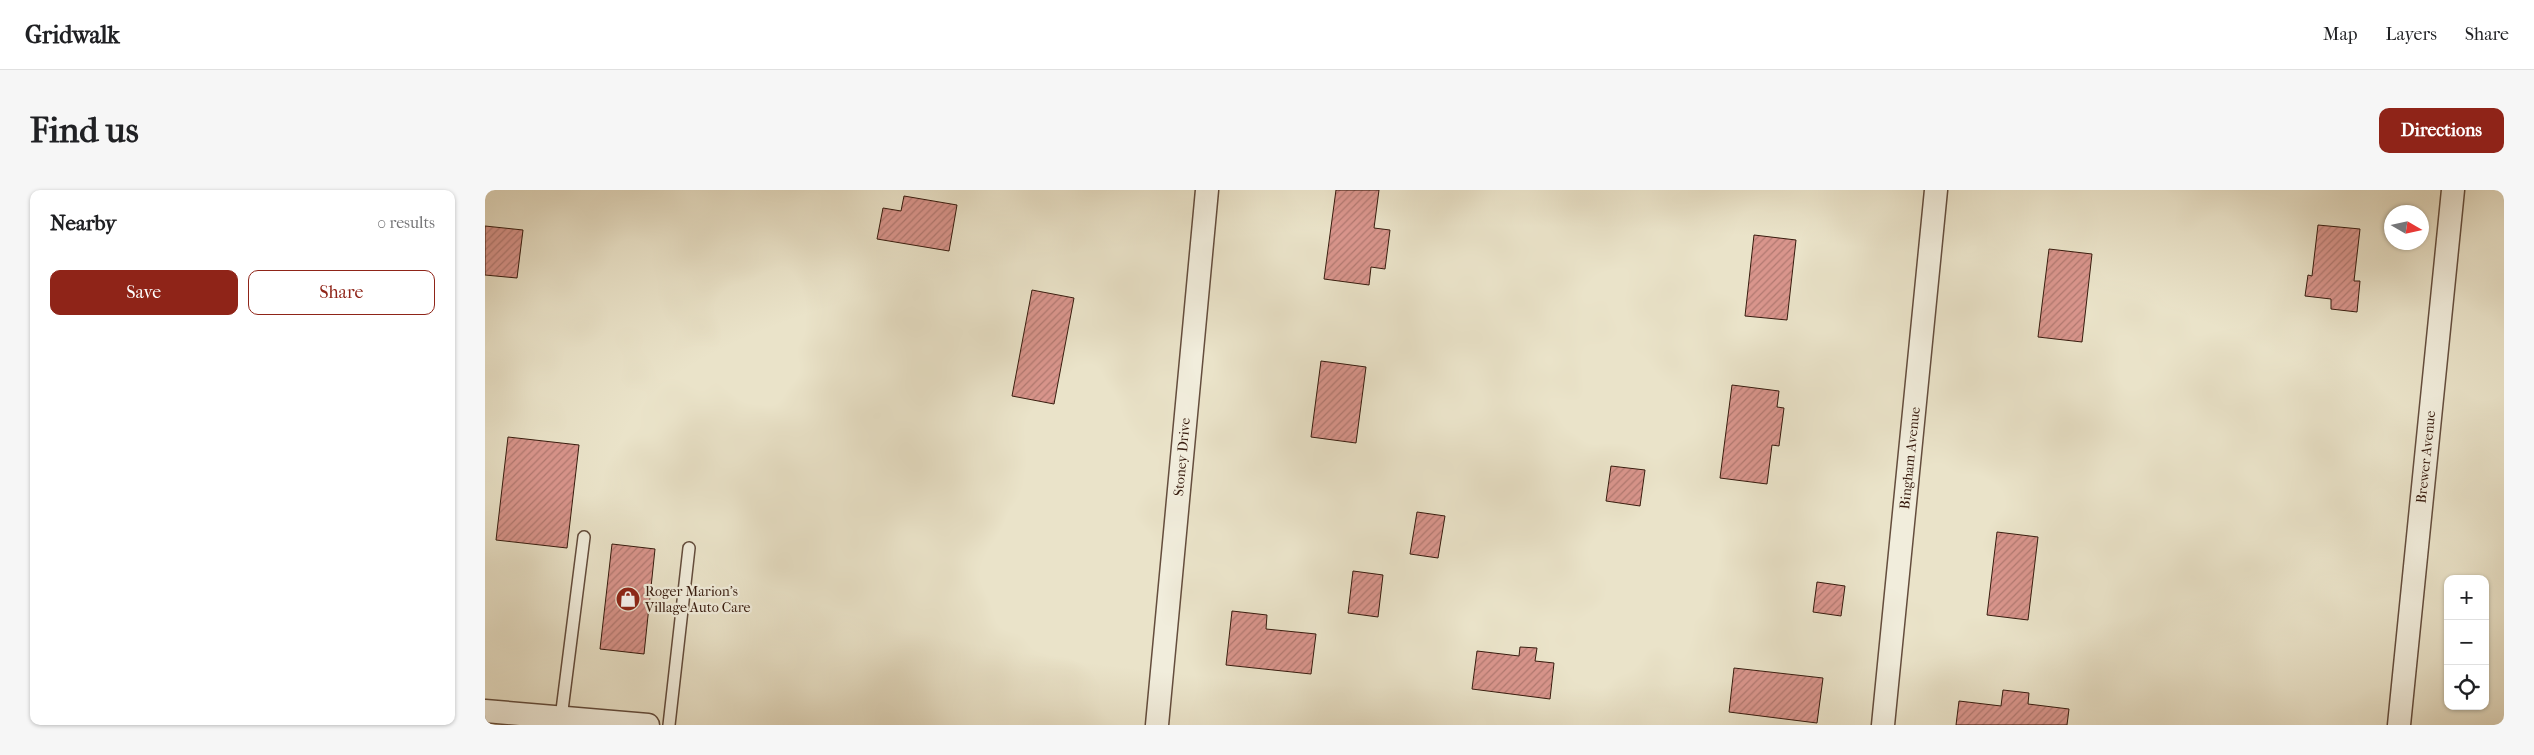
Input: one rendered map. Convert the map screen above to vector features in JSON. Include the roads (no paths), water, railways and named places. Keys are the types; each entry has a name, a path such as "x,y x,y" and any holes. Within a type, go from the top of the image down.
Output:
{"street":[{"name":"Stoney Drive","path":"1157,725 1207,190"},
{"name":"Bingham Avenue","path":"1883,725 1936,190"},
{"name":"Brewer Avenue","path":"2399,725 2453,190"},
{"path":"485,711 596,723 648,725"}],"lane":[{"path":"570,720 584,537"},
{"path":"669,725 689,548"}],"place":[{"name":"Roger Marion's Village Auto Care","path":"628,599"}]}
